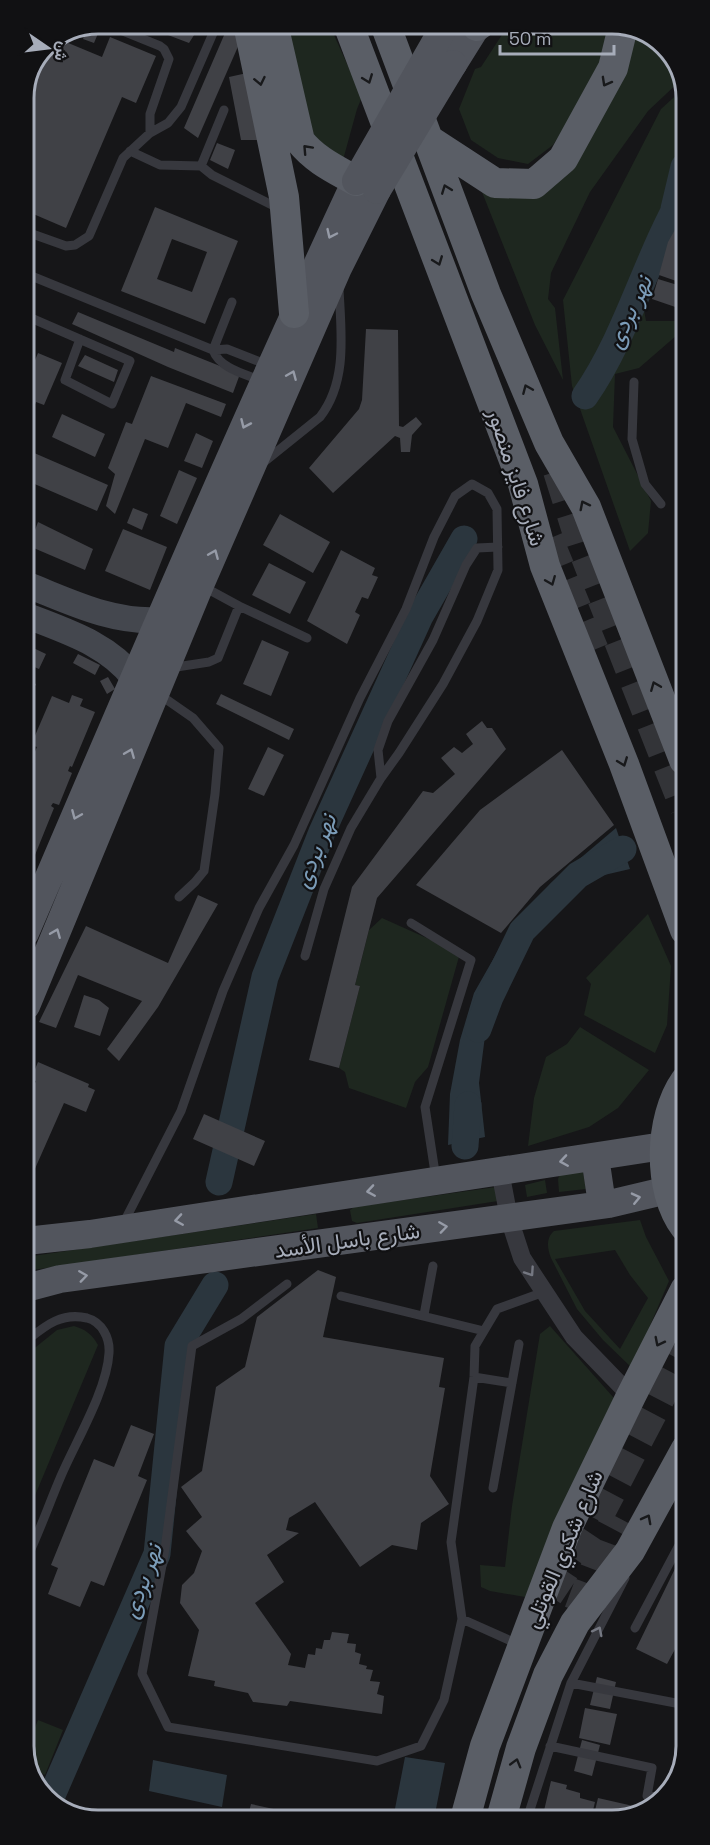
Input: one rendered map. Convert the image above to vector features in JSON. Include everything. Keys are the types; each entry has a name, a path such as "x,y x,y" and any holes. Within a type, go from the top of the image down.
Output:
{"highway":[{"path":"250,34 284,197 294,313"},
{"path":"275,34 300,141 309,153 321,162 366,185"},
{"name":"شارع فايز منصور","path":"352,34 523,484 545,566 624,764 676,906"},
{"name":"شارع فايز منصور","path":"389,35 486,294 549,443 586,507 676,739"},
{"path":"426,138 495,183 534,184 563,159 613,68 621,36"},
{"path":"676,1093 663,1146 668,1190 676,1207"},
{"name":"شارع شكري القوتلي","path":"467,1810 485,1746 567,1528 676,1308"},
{"name":"شارع شكري القوتلي","path":"503,1810 520,1748 548,1675 575,1623 630,1551 676,1467"}],"main road":[{"path":"34,984 151,680 159,620 294,313 366,185 441,35"},
{"path":"35,914 200,585 338,268 366,185 472,35"},
{"path":"35,588 107,616 133,621 159,620"},
{"path":"35,619 95,644 151,680"},
{"name":"شارع باسل الأسد","path":"34,1239 121,1229 663,1146"},
{"path":"596,1157 602,1204"},
{"name":"شارع باسل الأسد","path":"34,1286 60,1279 602,1204 668,1190"},
{"path":"336,1196 340,1241"}],"street":[{"path":"500,1171 509,1218 522,1258 574,1337 631,1396"}],"lane":[{"path":"130,34 164,49 169,59 150,114 150,134"},
{"path":"35,235 66,246 83,242 89,236 118,166 130,151 150,134 168,123 181,107 212,34"},
{"path":"201,166 224,110"},
{"path":"130,151 160,165 201,166 212,175 285,211"},
{"path":"248,474 320,417 326,409 342,358 338,268"},
{"path":"35,277 213,350 227,349 267,374"},
{"path":"213,350 232,302"},
{"path":"35,320 80,339 130,362 112,404 65,380 80,339"},
{"path":"213,350 221,363 267,374"},
{"path":"634,382 632,440 645,484 661,504"},
{"path":"121,1229 181,1111 223,991 258,908 294,845 360,698 406,609 434,537 455,496 472,484 488,493 497,510 498,570 477,621 443,684 351,828 324,888 305,956"},
{"path":"381,778 378,750 388,721 433,640 466,565 477,548 498,547"},
{"path":"200,585 307,638"},
{"path":"151,680 218,658 239,606"},
{"path":"151,680 193,718 219,747 204,871 179,897"},
{"path":"411,923 471,960 425,1107 436,1181"},
{"path":"424,1315 433,1266"},
{"path":"287,1284 241,1319 192,1346 165,1549 142,1674 168,1726 377,1761 422,1746 444,1700 462,1619 451,1542 474,1377 475,1347 497,1309 544,1292"},
{"path":"340,1296 484,1331"},
{"path":"34,1335 58,1318 78,1316 94,1320 107,1336 109,1352 107,1370 34,1537"},
{"path":"494,1488 519,1344"},
{"path":"474,1377 512,1383"},
{"path":"530,1810 571,1683 632,1565 630,1551"},
{"path":"635,1628 676,1551"},
{"path":"462,1619 522,1646"},
{"path":"571,1683 676,1703"},
{"path":"550,1746 652,1768 646,1796 652,1796"}],"shaded area":[{"path":"286,34 334,34 362,97 343,160 320,153 303,126"},
{"path":"502,35 610,35 610,40 593,83 553,145 528,164 498,158 471,140 459,109 475,69 481,67"},
{"path":"624,36 636,39 654,50 669,70 674,86 648,111 590,192 551,273 548,299 555,308 563,380 535,325 480,187 529,187"},
{"path":"676,96 676,197 637,272 646,321 676,321 676,336 639,368 615,374 613,427 651,501 648,533 630,551 572,386 563,300 661,109"},
{"path":"616,828 630,869 570,883 522,931 490,997 479,1083 485,1137 448,1145 450,1094 460,1040 474,993 508,933 551,883"},
{"path":"648,914 671,966 667,1025 655,1053 584,1015 591,984 586,978"},
{"path":"382,918 460,953 428,1067 415,1082 406,1108 349,1088 345,1072 339,1068 360,986 355,985 369,930"},
{"path":"580,1027 649,1070 618,1108 589,1127 528,1146 534,1098 546,1057 567,1044"},
{"path":"583,1172 586,1189 559,1192 560,1174"},
{"path":"545,1180 547,1193 527,1197 525,1185"},
{"path":"496,1187 498,1201 357,1223 352,1221 350,1210 354,1207"},
{"path":"316,1214 318,1228 34,1270 34,1256"},
{"path":"640,1220 646,1237 669,1281 632,1368 603,1340 577,1309 551,1258 548,1240 554,1231","holes":["615,1250 630,1275 648,1298 620,1349 585,1311 555,1259"]},
{"path":"74,1326 88,1333 98,1345 34,1498 34,1348 57,1330"},
{"path":"550,1326 621,1406 525,1597 490,1591 481,1587 480,1565 505,1567 512,1506 540,1334"},
{"path":"38,1720 63,1730 45,1775 40,1773 35,1755 34,1730"},
{"path":"405,1757 445,1763 436,1810 395,1810"},
{"path":"153,1760 227,1775 222,1807 149,1791"}],"building":[{"path":"98,34 94,43 83,39 84,36"},
{"path":"166,34 195,34 189,43"},
{"path":"224,34 238,34 240,42 198,138 184,128"},
{"path":"110,37 156,56 136,103 122,97 66,228 35,215 35,94 37,82 48,60 56,50 68,43 102,57"},
{"path":"247,73 262,140 241,140 229,77"},
{"path":"217,143 235,150 228,169 210,160"},
{"path":"155,207 238,241 205,324 121,291","holes":["172,239 207,252 192,292 157,279"]},
{"path":"676,228 676,281 659,275 668,242"},
{"path":"658,279 676,285 676,307 652,299"},
{"path":"78,312 174,352 175,348 240,374 233,393 72,324"},
{"path":"366,329 398,330 399,426 403,427 416,417 422,424 412,435 410,452 401,452 400,438 395,436 333,493 309,468 359,409 362,400"},
{"path":"38,353 62,363 44,405 36,402 35,405 35,361"},
{"path":"85,355 118,370 114,382 78,366"},
{"path":"151,376 226,404 221,417 186,403 168,448 145,439 115,514 106,506 115,474 108,468 126,422 132,424"},
{"path":"62,414 105,434 95,457 52,437"},
{"path":"196,433 213,441 202,468 184,461"},
{"path":"35,453 108,485 97,511 35,484"},
{"path":"179,470 197,478 177,524 160,516"},
{"path":"133,508 148,514 142,530 127,523"},
{"path":"280,514 330,542 313,573 263,545"},
{"path":"38,522 93,549 85,570 35,548 35,531"},
{"path":"123,529 167,547 150,590 105,571"},
{"path":"341,550 375,568 372,575 378,577 368,599 362,597 355,612 360,615 347,644 307,621"},
{"path":"269,563 306,582 290,614 252,595"},
{"path":"262,640 289,652 271,696 243,684"},
{"path":"35,649 46,654 39,669 35,667"},
{"path":"78,654 100,665 95,675 73,663"},
{"path":"108,677 115,689 107,694 100,681"},
{"path":"221,694 294,729 289,740 216,704"},
{"path":"72,695 83,699 80,706 95,712 72,767 70,766 68,771 72,773 59,805 53,803 51,806 54,808 35,856 35,752 37,747 35,746 35,737 52,696 69,703"},
{"path":"482,721 487,728 492,728 506,749 377,898 355,985 360,986 339,1068 309,1060 352,887 423,791 433,793 455,774 441,758 454,747 462,753 473,744 466,734"},
{"path":"268,747 284,755 264,796 248,789"},
{"path":"562,750 614,825 540,887 501,933 416,885 480,810"},
{"path":"198,895 218,904 158,1007 119,1061 107,1049 142,1001 78,975 56,1028 39,1022 86,926 168,963"},
{"path":"84,995 99,1000 109,1008 100,1036 74,1027"},
{"path":"38,1062 89,1084 88,1087 95,1090 86,1112 64,1103 34,1170 36,1081 34,1071"},
{"path":"204,1114 265,1141 254,1166 193,1139"},
{"path":"318,1270 336,1277 323,1337 444,1358 439,1387 445,1388 430,1476 449,1504 421,1523 417,1550 392,1545 360,1567 315,1502 289,1518 286,1530 299,1533 267,1555 284,1582 255,1603 291,1654 288,1665 305,1668 308,1654 315,1655 316,1648 322,1649 324,1640 330,1640 332,1632 349,1634 347,1643 356,1644 355,1652 361,1654 359,1664 367,1666 366,1669 373,1670 370,1681 380,1682 377,1694 384,1696 382,1714 290,1701 287,1706 253,1702 248,1693 214,1686 215,1681 188,1676 199,1630 180,1603 182,1585 194,1573 202,1551 186,1531 202,1517 181,1487 202,1471 216,1387 245,1367 257,1317"},
{"path":"131,1425 154,1434 138,1476 147,1480 104,1586 91,1581 80,1607 48,1594 58,1568 51,1565 94,1459 114,1467"},
{"path":"676,1567 676,1647 667,1664 636,1649"},
{"path":"597,1677 616,1682 610,1709 590,1705"},
{"path":"585,1708 617,1714 610,1745 579,1738"},
{"path":"582,1740 600,1745 592,1776 574,1771"},
{"path":"551,1781 567,1785 566,1789 580,1793 580,1798 595,1802 593,1810 544,1810"},
{"path":"598,1798 634,1806 620,1810 595,1810"},
{"path":"251,1804 279,1810 250,1810"}],"waterway":[{"path":"674,209 676,201"},
{"name":"نهر بردى","path":"585,396 613,347 676,208"},
{"name":"نهر بردى","path":"219,1182 265,977 322,832 420,616 464,539"},
{"name":"نهر بردى","path":"478,1029 490,997 522,931 578,875 623,849"},
{"name":"نهر بردى","path":"465,1146 468,1105"},
{"name":"نهر بردى","path":"53,1792 157,1554 178,1346 215,1285"}],"tunnel":[{"path":"558,471 582,547 676,785"},
{"path":"548,539 597,658"},
{"path":"548,1595 590,1532 676,1367"},
{"path":"579,1612 609,1532 617,1517"}]}
